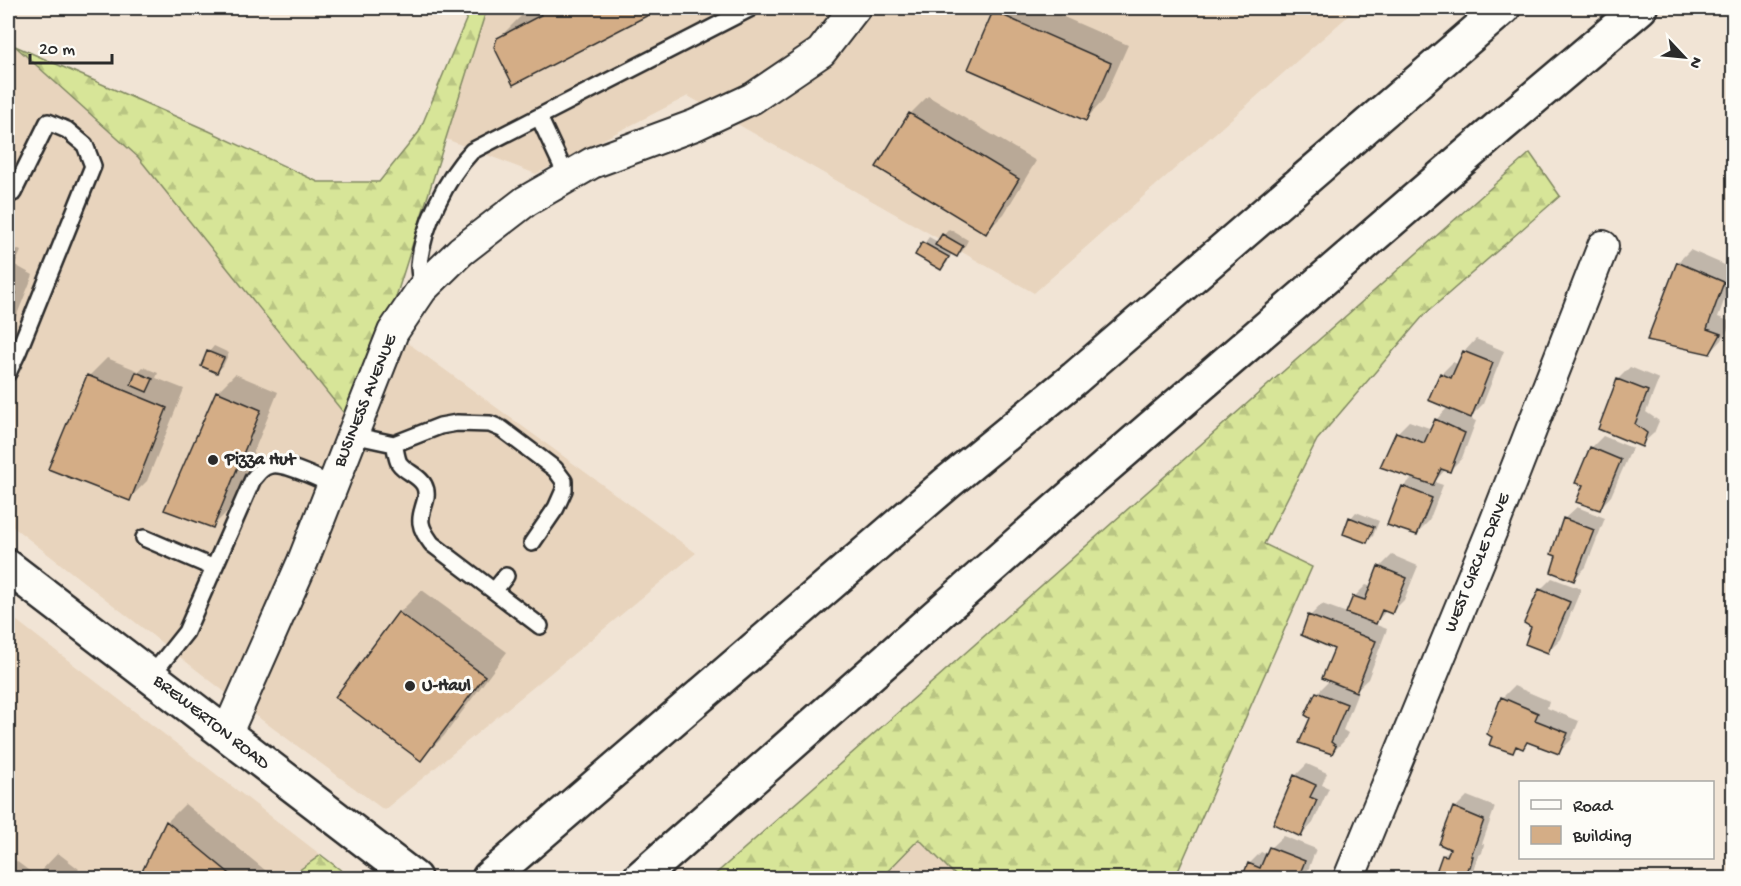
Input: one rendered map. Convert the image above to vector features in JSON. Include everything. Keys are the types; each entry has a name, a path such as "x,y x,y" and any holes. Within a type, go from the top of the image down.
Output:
{"main road":[{"path":"495,873 947,483 1084,370 1503,8"},
{"path":"640,879 1057,509 1640,8"},
{"name":"BREWERTON ROAD","path":"8,567 414,879"}],"street":[{"name":"BUSINESS AVENUE","path":"226,735 303,561 393,332 422,290 461,250 526,201 567,177 592,163 695,125 753,98 821,52 847,10"},
{"name":"WEST CIRCLE DRIVE","path":"1349,879 1492,530 1603,246"}],"lane":[{"path":"422,290 419,267 427,229 437,202 459,164 472,151 752,8"},
{"path":"539,117 567,177"},
{"path":"8,373 93,166 85,146 67,130 48,122 13,193"},
{"path":"352,435 394,444 440,426 457,423 490,424 502,429 555,469 564,481 564,490 556,508 532,543"},
{"path":"394,444 398,461 424,486 426,502 420,521 423,531 432,544 540,626"},
{"path":"151,676 186,632 253,479 262,469 270,464 283,465 333,486"},
{"path":"144,538 214,568"},
{"path":"494,591 506,576"}],"shaded area":[{"path":"487,8 1357,8 1034,293 688,96 536,174 446,139"},
{"path":"8,40 138,157 354,425 393,332 696,553 384,810 239,703 8,523"},
{"path":"8,614 321,855 288,878 8,878"},
{"path":"919,839 958,878 881,878"}],"green space":[{"path":"471,8 487,8 355,427 138,157 15,46 209,131 318,182 379,182 419,132"},
{"path":"1530,153 1560,196 1424,315 1317,440 1264,544 1312,567 1175,878 958,878 919,839 881,878 711,878"},
{"path":"321,855 351,878 288,878"}],"building":[{"path":"537,8 662,8 513,85 494,47 497,38 541,15"},
{"path":"993,11 1111,63 1086,121 968,69"},
{"path":"909,113 1019,179 986,234 876,167"},
{"path":"942,234 963,246 957,257 935,245"},
{"path":"922,242 949,257 941,270 915,255"},
{"path":"1677,262 1724,282 1707,329 1721,334 1710,354 1647,340"},
{"path":"8,289 16,293 8,314"},
{"path":"207,351 224,358 217,373 201,366"},
{"path":"1463,351 1493,363 1471,418 1428,400 1440,373 1451,378"},
{"path":"136,372 153,379 147,392 131,385"},
{"path":"87,375 167,408 130,501 48,469"},
{"path":"1617,379 1648,391 1635,424 1647,433 1642,447 1598,429"},
{"name":"Pizza Hut","path":"216,391 261,410 213,528 164,510"},
{"path":"1435,419 1465,433 1450,472 1441,469 1433,485 1380,467 1396,432 1424,443"},
{"path":"1590,447 1621,460 1600,510 1576,502 1583,485 1575,483"},
{"path":"1402,486 1432,498 1417,535 1387,525"},
{"path":"1349,517 1374,527 1367,543 1343,534"},
{"path":"1563,518 1594,530 1574,581 1551,572 1556,556 1551,554"},
{"path":"1378,566 1407,578 1392,614 1382,610 1376,624 1346,613 1353,596 1365,600"},
{"path":"1539,589 1570,602 1548,653 1525,644 1531,627 1524,623"},
{"name":"U-Haul","path":"398,612 485,676 421,761 335,697"},
{"path":"1308,615 1376,641 1356,692 1322,678 1334,649 1301,635"},
{"path":"1316,692 1347,704 1331,742 1336,746 1332,754 1299,743 1310,718 1305,715"},
{"path":"1501,697 1538,713 1535,720 1568,733 1559,754 1527,742 1523,749 1516,746 1513,753 1489,745 1492,737 1487,734"},
{"path":"1294,775 1316,785 1310,797 1317,800 1301,837 1273,824"},
{"path":"1453,807 1484,820 1471,856 1473,856 1470,867 1464,878 1453,878 1436,872 1442,855 1447,856 1450,849 1439,844"},
{"path":"166,821 235,878 139,878"},
{"path":"1269,847 1305,861 1298,878 1242,878 1248,863 1260,868"}],"place":[{"name":"Pizza Hut","path":"213,460"},
{"name":"U-Haul","path":"410,686"}]}
